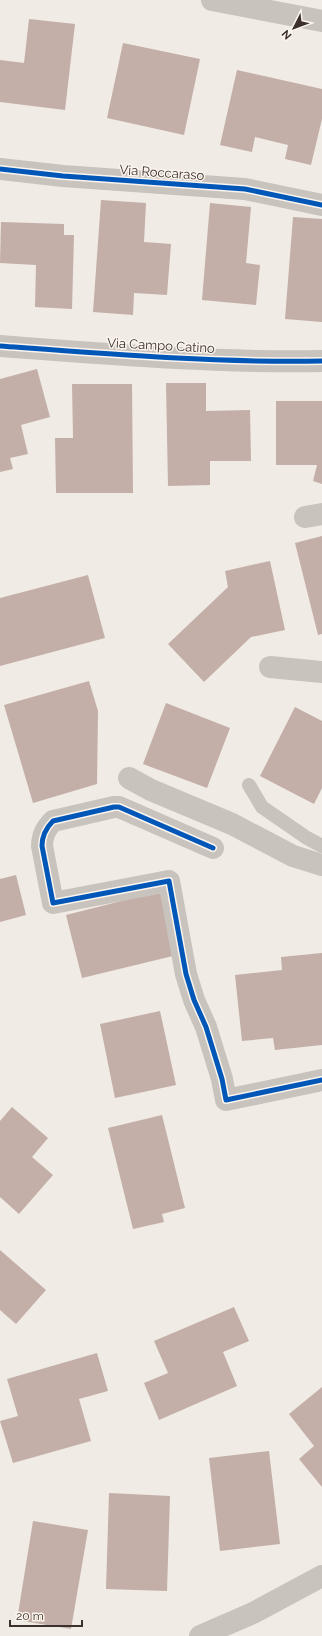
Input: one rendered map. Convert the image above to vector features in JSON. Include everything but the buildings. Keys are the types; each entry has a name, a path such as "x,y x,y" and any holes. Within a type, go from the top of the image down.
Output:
{"street":[{"path":"212,0 322,21"},
{"name":"Via Roccaraso","path":"0,168 63,176 245,189 322,205"},
{"name":"Via Campo Catino","path":"0,346 121,354 256,360 322,361"},
{"path":"270,667 322,672"},
{"path":"129,778 151,790 232,824 293,856 322,865"},
{"path":"213,848 119,807 53,821 48,826 42,838 42,846 53,903 170,880 186,974 194,1000 206,1027 222,1079 226,1100 322,1080"},
{"path":"200,1636 252,1613 322,1576"}],"lane":[{"path":"248,785 262,807 307,838 322,846"}],"cycle path":[{"path":"0,169 63,176 245,189 322,205"},
{"path":"0,346 120,355 241,361 322,361"},
{"path":"213,848 119,807 53,821 44,833 42,846 53,903 169,881 186,974 194,1000 206,1027 222,1079 226,1100 322,1080"}]}
